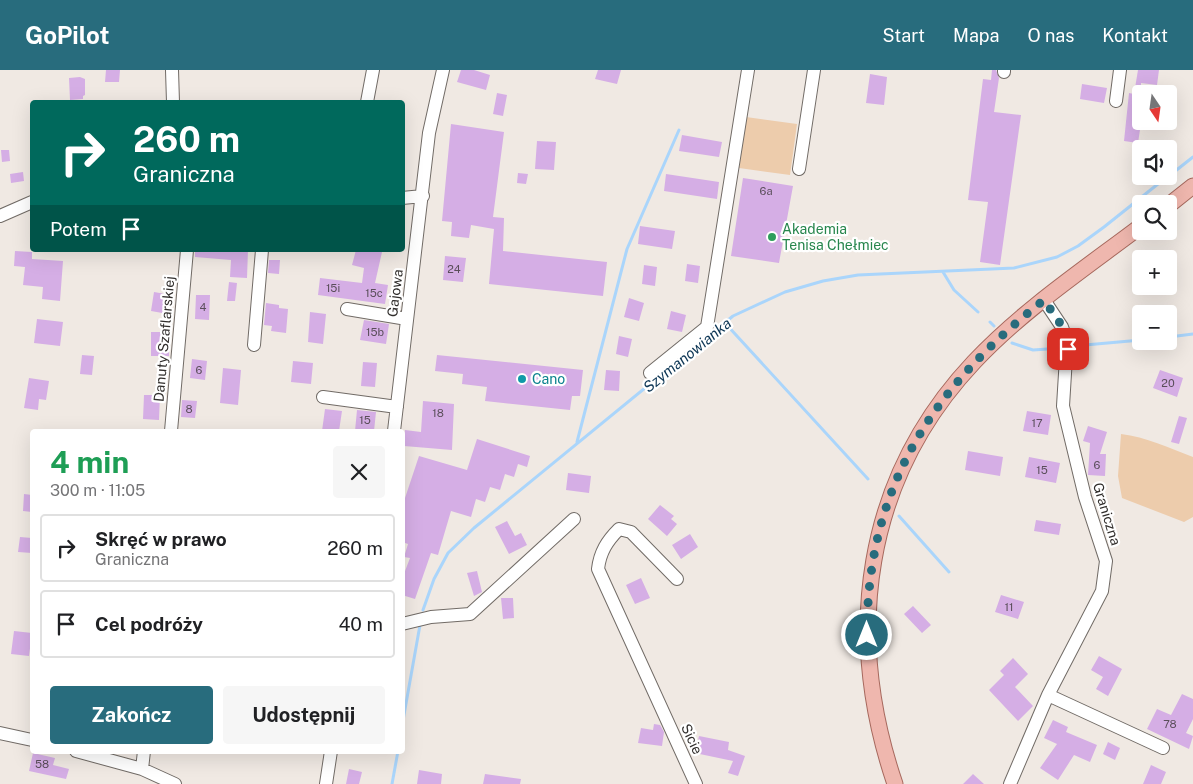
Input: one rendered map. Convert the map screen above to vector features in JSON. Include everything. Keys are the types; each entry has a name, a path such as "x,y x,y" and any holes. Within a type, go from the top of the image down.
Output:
{"main road":[{"path":"1177,199 1193,186"},
{"path":"895,784 877,722 867,649 869,590 882,519 893,486 911,448 933,412 974,361 1019,319 1132,233"}],"street":[{"path":"172,70 173,100"},
{"path":"367,100 373,70"},
{"name":"Gajowa","path":"394,429 429,133 443,70"},
{"path":"650,373 707,327 738,119 748,70"},
{"path":"798,169 814,70"},
{"path":"1116,101 1120,70"},
{"path":"405,198 423,196"},
{"path":"0,216 30,203"},
{"name":"Danuty Szaflarskiej","path":"171,429 187,252"},
{"path":"254,345 262,252"},
{"name":"Graniczna","path":"1010,784 1048,695 1102,591 1106,561 1086,497 1063,406 1067,341 1062,326 1044,300"},
{"path":"347,309 407,320"},
{"path":"323,397 397,407"},
{"path":"405,623 431,617 470,614 574,519"},
{"name":"Sicie","path":"677,579 630,532 619,530 610,538 600,555 598,569 696,784"},
{"path":"1048,695 1163,748"},
{"path":"0,733 30,740"},
{"path":"87,754 142,769 176,784"},
{"path":"142,769 144,754"},
{"path":"326,784 331,754"}],"shaded area":[{"path":"746,117 797,124 790,175 739,168"},
{"path":"1121,434 1148,440 1193,457 1193,517 1184,522 1122,498 1118,476"}],"building":[{"path":"106,70 120,70 119,82 105,82"},
{"path":"461,70 474,70 490,75 486,90 457,82"},
{"path":"598,70 621,70 617,84 595,79"},
{"path":"992,70 996,70 999,78 994,112 1021,115 1000,265 980,262 988,202 968,200 983,79 991,80"},
{"path":"1138,70 1159,70 1157,85 1141,83 1141,85 1136,85"},
{"path":"870,74 887,77 884,105 866,103"},
{"path":"80,77 85,79 85,95 83,99 70,100 69,78"},
{"path":"1082,84 1107,88 1104,103 1080,99"},
{"path":"497,93 507,95 503,116 493,114"},
{"path":"1129,93 1132,94 1132,130 1140,130 1138,140 1132,140 1132,142 1124,141"},
{"path":"451,124 504,132 493,217 504,218 503,251 607,262 603,296 489,284 494,229 471,225 469,238 451,236 452,222 442,221"},
{"path":"682,135 722,142 719,157 679,151"},
{"path":"537,141 556,142 554,170 535,169"},
{"path":"1,150 9,150 10,161 2,162"},
{"path":"23,172 24,181 11,183 10,174"},
{"path":"518,173 528,174 526,184 517,183"},
{"path":"666,174 719,182 717,199 664,191"},
{"path":"743,178 793,186 779,263 731,256"},
{"path":"640,226 675,231 672,249 638,244"},
{"path":"15,251 32,252 32,259 63,261 60,301 42,299 43,287 23,285 25,267 14,266"},
{"path":"195,252 248,252 247,278 230,277 231,260 195,257"},
{"path":"355,252 382,252 375,283 388,285 385,304 318,295 320,278 362,283 364,268 352,265"},
{"path":"445,256 466,258 463,282 443,280"},
{"path":"269,260 280,260 279,274 268,273"},
{"path":"687,264 700,266 698,283 685,281"},
{"path":"644,265 657,267 655,286 642,284"},
{"path":"229,282 237,283 235,301 227,301"},
{"path":"154,292 171,295 168,314 151,311"},
{"path":"196,295 210,295 209,320 195,319"},
{"path":"629,298 644,303 639,321 624,317"},
{"path":"266,303 288,309 286,333 271,331 272,326 264,325"},
{"path":"671,311 686,315 682,332 667,329"},
{"path":"310,312 326,314 323,344 308,342"},
{"path":"37,319 63,322 60,346 34,343"},
{"path":"364,320 389,324 386,344 360,340"},
{"path":"151,332 169,332 169,356 151,356"},
{"path":"619,336 632,339 628,357 616,354"},
{"path":"82,355 94,356 92,375 80,374"},
{"name":"Cano","path":"437,355 583,370 580,396 572,396 570,410 485,401 487,387 462,384 463,374 435,371"},
{"path":"192,359 207,361 205,380 190,378"},
{"path":"293,361 313,363 311,384 291,382"},
{"path":"363,362 377,363 375,387 361,386"},
{"path":"223,368 241,370 238,405 220,403"},
{"path":"606,370 620,371 619,391 604,390"},
{"path":"1160,370 1183,378 1177,397 1153,388"},
{"path":"29,378 49,381 46,400 39,399 38,410 24,408"},
{"path":"144,395 160,395 159,420 143,419"},
{"path":"182,400 197,401 195,418 181,417"},
{"path":"423,401 454,404 452,450 405,446 405,430 421,432"},
{"path":"325,409 342,411 339,429 322,429"},
{"path":"357,410 376,412 374,429 355,429"},
{"path":"1027,411 1051,415 1048,435 1023,431"},
{"path":"1179,416 1187,418 1179,444 1171,442"},
{"path":"1088,426 1107,432 1100,454 1106,454 1105,476 1088,475 1090,443 1083,441"},
{"path":"477,439 530,456 527,467 518,464 514,477 505,474 500,490 490,487 485,502 476,499 471,517 451,511 438,555 431,553 415,599 405,596 405,571 410,558 405,557 408,544 405,543 405,498 419,456 467,470"},
{"path":"968,451 1003,457 1000,476 965,470"},
{"path":"1029,457 1060,463 1056,483 1025,477"},
{"path":"568,473 591,476 589,493 566,490"},
{"path":"24,494 30,495 30,512 23,511"},
{"path":"660,505 674,516 671,519 677,524 667,536 648,519"},
{"path":"1036,520 1061,524 1059,535 1034,531"},
{"path":"507,521 515,536 521,533 527,545 509,554 495,527"},
{"path":"690,534 698,547 681,559 672,545"},
{"path":"20,537 30,538 30,553 18,552"},
{"path":"477,571 482,592 474,596 467,573"},
{"path":"641,578 650,598 635,604 626,585"},
{"path":"1001,595 1024,602 1018,619 995,612"},
{"path":"501,598 513,598 514,618 503,619"},
{"path":"913,606 931,625 922,633 904,614"},
{"path":"14,631 30,633 29,656 11,654"},
{"path":"1099,656 1122,669 1108,696 1096,689 1103,677 1091,670"},
{"path":"1013,658 1028,674 1015,687 1033,706 1018,721 989,690 1004,675 1000,671"},
{"path":"1182,694 1193,699 1193,719 1186,733 1193,736 1189,749 1147,729 1157,709 1171,715"},
{"path":"1053,720 1068,727 1066,732 1097,745 1090,762 1074,755 1058,780 1040,768 1057,744 1044,738"},
{"path":"654,724 660,725 664,732 662,746 638,743 641,728 653,730"},
{"path":"699,736 729,742 728,750 745,756 738,776 728,773 733,761 695,753"},
{"path":"1108,742 1120,748 1115,760 1103,754"},
{"path":"33,754 55,758 53,765 69,769 66,779 29,771"},
{"path":"1151,765 1166,772 1161,784 1143,784"},
{"path":"349,769 362,772 359,784 346,784"},
{"path":"419,770 442,774 441,784 417,784"},
{"path":"485,774 521,779 520,784 483,784"},
{"path":"973,774 984,784 963,784"}],"waterway":[{"path":"577,442 627,249 679,130"},
{"path":"1177,170 1193,157"},
{"name":"Szymanowianka","path":"423,610 434,579 448,553 474,528 733,316 785,292 823,281 858,275 1014,268 1057,257 1078,246 1157,185"},
{"path":"943,272 954,290 978,312"},
{"path":"990,322 994,326"},
{"path":"725,323 868,479"},
{"path":"1177,336 1193,334"},
{"path":"1074,346 1132,341"},
{"path":"1012,343 1033,350 1062,348"},
{"path":"899,516 949,572"},
{"name":"Szymanowianka","path":"405,709 420,625"},
{"name":"Szymanowianka","path":"392,784 397,754"}],"place":[{"name":"Akademia Tenisa Chełmiec","path":"772,237"},
{"name":"Cano","path":"522,379"}],"route":[{"path":"867,635 867,606 871,573 882,519 893,486 911,448 933,412 974,361 1019,319 1044,300 1062,326 1068,349"}]}
